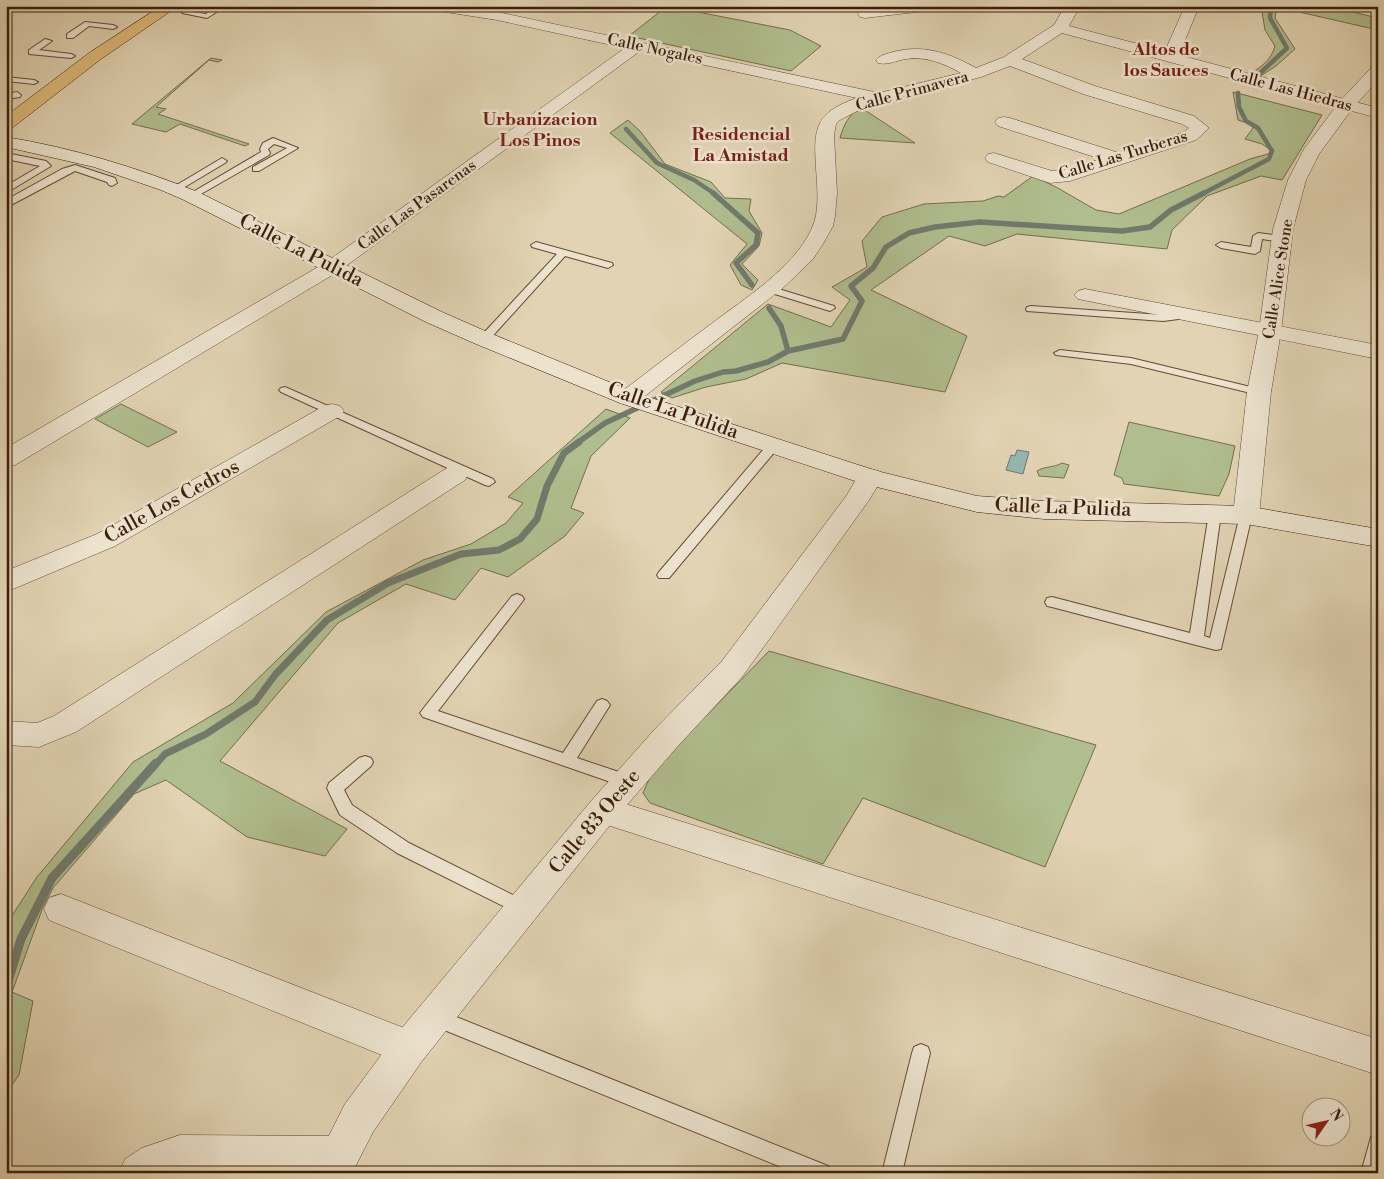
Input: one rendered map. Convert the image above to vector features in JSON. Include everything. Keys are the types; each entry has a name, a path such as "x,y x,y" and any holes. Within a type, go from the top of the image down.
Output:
{"main road":[{"path":"10,98 145,6"},
{"path":"6,124 96,56 171,6"}],"street":[{"name":"Calle Nogales","path":"433,6 503,11 639,45 876,98"},
{"path":"862,10 933,6"},
{"name":"Calle Primavera","path":"628,398 769,290 802,257 822,228 826,213 825,136 828,123 834,116 845,109 876,98 975,74 1010,60 1060,28 1073,6"},
{"path":"1170,57 1192,6"},
{"path":"862,10 878,28"},
{"name":"Calle Las Hiedras","path":"1060,28 1378,113"},
{"name":"Calle Las Pasarenas","path":"6,459 332,267 639,45"},
{"path":"884,60 897,55 937,54 975,74"},
{"name":"Calle Las Turberas","path":"994,158 1050,177 1063,177 1190,136 1200,128 1188,120 1089,90 1010,60"},
{"name":"Calle Alice Stone","path":"1246,515 1260,392 1282,239 1298,180 1310,153 1346,105 1378,70"},
{"path":"1004,122 1119,159"},
{"name":"Calle La Pulida","path":"6,142 78,155 114,166 189,195 434,317 484,339 628,398 870,477 977,504 1044,510 1214,512 1246,515 1378,538"},
{"path":"1084,295 1378,352"},
{"name":"Calle Los Cedros","path":"6,582 106,540 332,412"},
{"path":"6,733 39,735 66,724 459,472"},
{"name":"Calle 83 Oeste","path":"334,1164 359,1118 408,1048 603,810 732,669 856,500 870,477"},
{"path":"603,810 1378,1057"},
{"path":"61,909 408,1048"},
{"path":"139,1173 156,1162 180,1155 334,1164"}],"lane":[{"path":"186,13 207,16 222,6"},
{"path":"70,36 88,24 113,27"},
{"path":"48,40 32,52 72,56"},
{"path":"6,79 34,82"},
{"path":"189,195 294,148 273,141 266,145 264,149 266,152"},
{"path":"189,195 266,152 280,155"},
{"path":"6,156 43,163 46,166 6,190"},
{"path":"189,195 222,161"},
{"path":"8,203 65,171 75,168 112,180 112,183"},
{"path":"1221,244 1255,251 1258,236 1282,239"},
{"path":"536,245 608,266"},
{"path":"484,339 563,253"},
{"path":"769,290 830,308"},
{"path":"1031,309 1163,318 1189,314"},
{"path":"1060,353 1132,361 1260,392"},
{"path":"285,390 459,472 489,482"},
{"path":"664,575 774,446"},
{"path":"1196,640 1214,512"},
{"path":"1052,602 1216,645 1246,515"},
{"path":"517,599 428,713 628,782"},
{"path":"566,761 602,705"},
{"path":"365,762 335,788 346,810 403,848 523,908"},
{"path":"434,1017 821,1173"},
{"path":"892,1173 921,1053"},
{"path":"1371,1173 1378,1144"}],"green space":[{"path":"667,6 790,30 821,46 791,71 629,36"},
{"path":"1261,6 1327,6 1378,18 1378,30 1277,7 1275,18 1295,49 1276,66 1262,75 1252,73 1269,59 1275,46 1265,30"},
{"path":"211,58 222,60 218,62 209,60 156,107 166,109 158,114 249,144 245,146 180,124 166,132 132,124"},
{"path":"1233,92 1322,115 1282,180 1261,176 1207,196 1172,230 1167,249 1017,234 985,246 949,236 871,290 967,336 945,392 782,363 746,379 706,387 672,398 661,392 768,304 831,327 850,300 832,287 867,267 862,241 882,217 924,204 983,201 998,196 1004,197 1033,176 1096,210 1119,214 1250,159 1268,154 1271,150 1262,144 1245,139 1253,128 1250,124 1238,120"},
{"path":"860,107 915,143 840,138 847,120"},
{"path":"628,120 640,131 665,164 711,182 725,198 751,199 749,211 762,233 759,246 742,264 758,280 752,290 741,285 730,265 747,244 610,133"},
{"path":"121,404 177,432 148,447 95,419"},
{"path":"606,409 630,418 591,456 571,508 584,513 565,536 508,577 481,568 455,600 406,584 338,623 220,761 347,829 325,856 247,837 166,780 134,794 53,888 43,907 12,992 33,1001 19,1075 6,1093 6,925 37,877 133,762 233,703 326,612 423,560 471,544 506,523 523,503 508,497"},
{"path":"1129,422 1235,446 1229,474 1219,496 1124,484 1122,478 1114,475"},
{"path":"1062,463 1069,465 1064,478 1039,476 1037,471"},
{"path":"769,651 1096,745 1045,867 863,798 823,864 650,803 643,793 650,777 669,754"}],"water":[{"path":"1017,450 1029,452 1023,474 1006,470 1011,455 1015,456"}],"waterway":[{"path":"1258,75 1287,48 1270,18 1271,6"},
{"path":"1202,194 1269,159 1272,151 1258,128 1246,121 1239,107 1238,93"},
{"path":"626,129 657,163 694,180 715,194"},
{"path":"713,193 758,233 756,245 736,263 752,285"},
{"path":"788,351 843,339 862,301 851,286 873,268 886,247 909,233 935,227 980,222 1122,231 1150,227 1171,210 1204,193"},
{"path":"769,308 781,326 788,351"},
{"path":"577,443 605,423 695,381 723,372 736,371 768,362 788,351"},
{"path":"155,765 165,754 206,734 255,702 275,675 327,620 388,583 461,554 499,550 520,539 537,519 547,486 564,453 579,442"},
{"path":"6,988 21,939 52,878 156,763"}],"district":[{"name":"Altos de los Sauces","path":"1166,59"},
{"name":"Urbanizacion Los Pinos","path":"540,129"},
{"name":"Residencial La Amistad","path":"741,144"}]}
